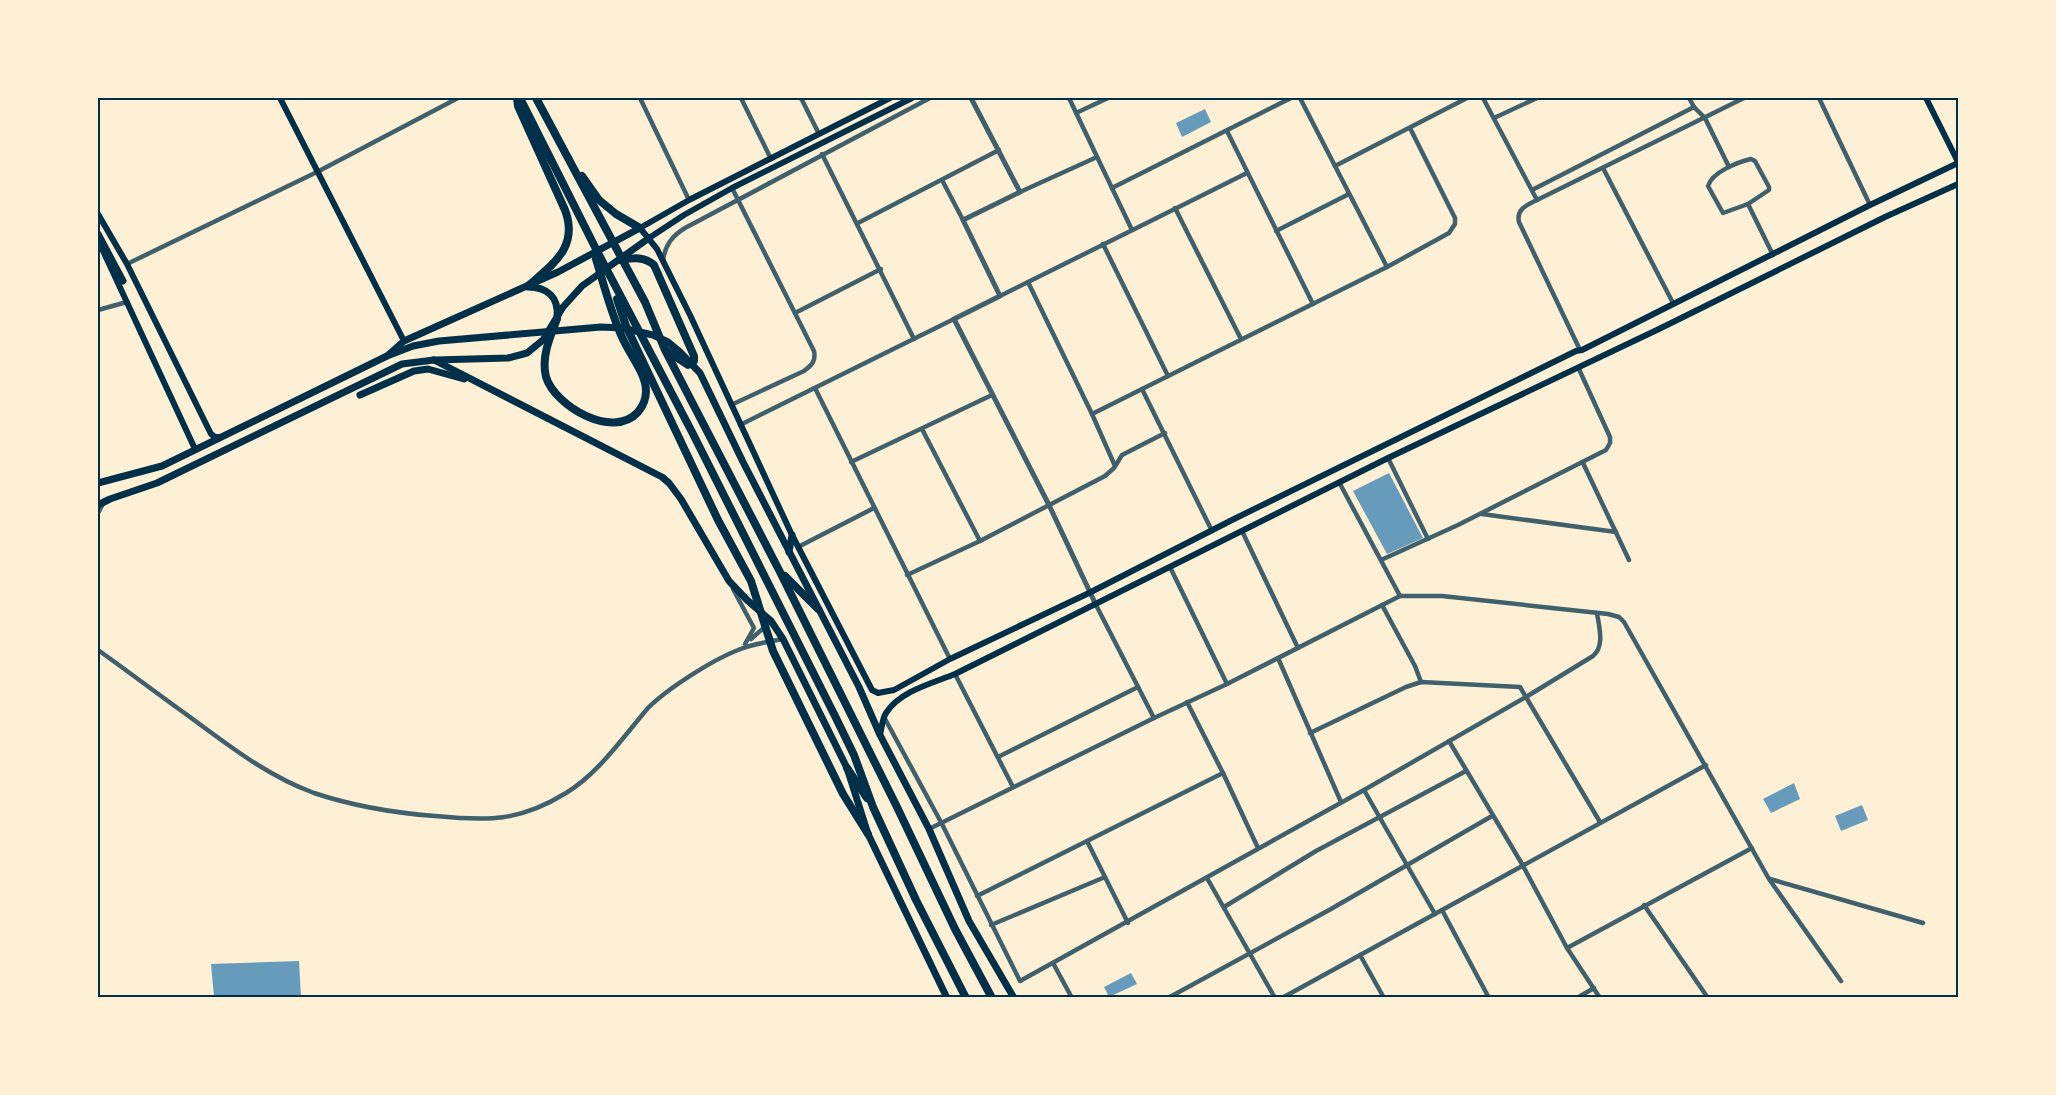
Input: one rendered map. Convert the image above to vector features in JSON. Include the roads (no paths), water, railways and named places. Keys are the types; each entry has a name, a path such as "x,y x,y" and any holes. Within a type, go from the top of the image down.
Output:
{"highway":[{"path":"518,98 698,442 830,705 854,755 873,807 916,900 966,998"},
{"path":"518,98 518,106 565,210 569,225 564,252 525,287"},
{"path":"536,98 645,302 666,350 897,807 950,920 992,998"},
{"path":"541,98 582,175 599,200 639,230"},
{"path":"557,319 546,353 545,370 555,394 580,412 607,423 621,423 634,416 646,398 645,382 621,337 590,238"},
{"path":"598,254 626,326 718,520 751,581 773,651 829,767 857,819 868,834"},
{"path":"617,260 627,257 641,258 654,266 694,360 688,365 666,350"},
{"path":"779,570 818,609"},
{"path":"847,768 873,807"}],"main road":[{"path":"280,98 404,341"},
{"path":"387,356 404,341 558,272 639,230 689,200 890,98"},
{"path":"627,257 649,238 684,215 732,188 912,98"},
{"path":"639,230 649,238 663,261 792,535 872,690 879,693 894,690 950,659 1089,593 1959,162 1926,98"},
{"path":"880,735 884,716 891,706 915,690 955,674 1096,605 1436,434 1659,329 1885,217 1959,184"},
{"path":"98,214 127,264 211,434 215,437 222,437"},
{"path":"98,234 123,281"},
{"path":"98,240 195,449"},
{"path":"98,505 106,500 157,483 394,367 410,362 434,360 518,357 536,348 551,330 575,292 617,260"},
{"path":"525,287 539,288 549,292 557,304 557,319"},
{"path":"98,483 162,466 387,356 413,346 439,341 601,327 631,329 668,342 700,374 929,829 969,921 1014,998"},
{"path":"1577,352 1587,354 1587,362"},
{"path":"1577,352 1572,363 1577,367"},
{"path":"434,360 662,477 669,483 681,499 729,581 771,621 783,639 847,768 868,834 947,998"},
{"path":"360,395 402,374 428,369 472,381"},
{"path":"1431,423 1436,434"},
{"path":"789,552 792,535"}],"street":[{"path":"127,264 317,172 458,98"},
{"path":"640,98 689,200"},
{"path":"741,98 771,159"},
{"path":"801,98 819,134"},
{"path":"663,261 664,251 675,236 738,199 930,98"},
{"path":"971,98 1020,192"},
{"path":"1069,98 1132,230"},
{"path":"1076,113 1108,98"},
{"path":"1273,98 1277,105"},
{"path":"1112,188 1292,98"},
{"path":"1300,98 1387,267"},
{"path":"1335,166 1467,98"},
{"path":"1483,98 1537,200"},
{"path":"1494,118 1537,98"},
{"path":"1689,98 1705,118 1729,168"},
{"path":"1577,352 1575,341 1520,222 1518,216 1522,208 1744,98"},
{"path":"1819,98 1870,205"},
{"path":"1532,190 1694,107"},
{"path":"1092,414 1444,237 1453,228 1456,219 1410,128"},
{"path":"1227,131 1312,304"},
{"path":"858,224 999,150"},
{"path":"822,154 914,339"},
{"path":"963,220 1097,157"},
{"path":"1753,159 1769,190 1748,204 1724,213 1708,186 1709,182 1729,168 1753,159"},
{"path":"1603,168 1673,303"},
{"path":"740,425 1247,173"},
{"path":"942,180 1000,296"},
{"path":"731,405 797,375 811,366 815,360 814,351 732,188"},
{"path":"1276,231 1349,194"},
{"path":"1748,204 1773,255"},
{"path":"1175,208 1241,339"},
{"path":"1104,244 1168,376"},
{"path":"795,313 881,269"},
{"path":"1028,282 1116,466"},
{"path":"98,310 126,302"},
{"path":"954,319 1049,505 1089,593 1154,717"},
{"path":"1381,560 1604,452 1609,446 1610,438 1577,367"},
{"path":"815,388 950,659"},
{"path":"1143,389 1212,531"},
{"path":"851,462 992,395"},
{"path":"922,429 980,541"},
{"path":"908,575 980,541 1105,476 1126,452 1165,433"},
{"path":"1388,458 1428,539"},
{"path":"1583,463 1629,560"},
{"path":"1339,482 1400,596"},
{"path":"98,513 106,500"},
{"path":"798,547 874,508"},
{"path":"1480,513 1616,532"},
{"path":"1242,531 1298,648"},
{"path":"1170,567 1227,684"},
{"path":"729,581 753,624 753,631 745,644"},
{"path":"929,829 1154,717 1227,684 1400,596 1442,596 1615,615 1624,622 1769,879 1841,981"},
{"path":"1382,605 1415,666 1421,682"},
{"path":"884,716 942,824 1020,981 1449,741 1597,653 1600,643 1597,613"},
{"path":"98,650 248,760 314,792 382,810 494,819 513,817 532,811 566,794 580,784 658,699 695,674 740,649 771,621"},
{"path":"740,649 783,639"},
{"path":"1278,658 1341,802"},
{"path":"955,674 1013,787"},
{"path":"1310,733 1421,682 1520,687 1600,822"},
{"path":"998,757 1138,687"},
{"path":"1187,702 1258,848"},
{"path":"1449,741 1522,864 1567,948 1600,998"},
{"path":"1282,998 1522,864 1706,765"},
{"path":"1224,907 1316,851 1466,771"},
{"path":"977,896 1223,773"},
{"path":"1364,789 1435,914"},
{"path":"1168,998 1407,866 1492,816"},
{"path":"1087,841 1128,922"},
{"path":"1567,948 1752,848"},
{"path":"991,925 1105,877"},
{"path":"1207,878 1275,998"},
{"path":"1769,879 1923,923"},
{"path":"1644,905 1708,998"},
{"path":"1442,910 1489,998"},
{"path":"1360,955 1384,998"},
{"path":"1053,963 1072,998"},
{"path":"1577,998 1594,988"}],"water":[{"path":"1205,109 1211,122 1182,137 1176,123"},
{"path":"1389,473 1423,538 1387,554 1353,491"},
{"path":"1794,783 1800,799 1771,813 1763,799"},
{"path":"1862,805 1868,820 1841,831 1835,816"},
{"path":"299,961 301,997 214,997 211,964"},
{"path":"1131,973 1137,984 1109,997 1104,987"}]}
